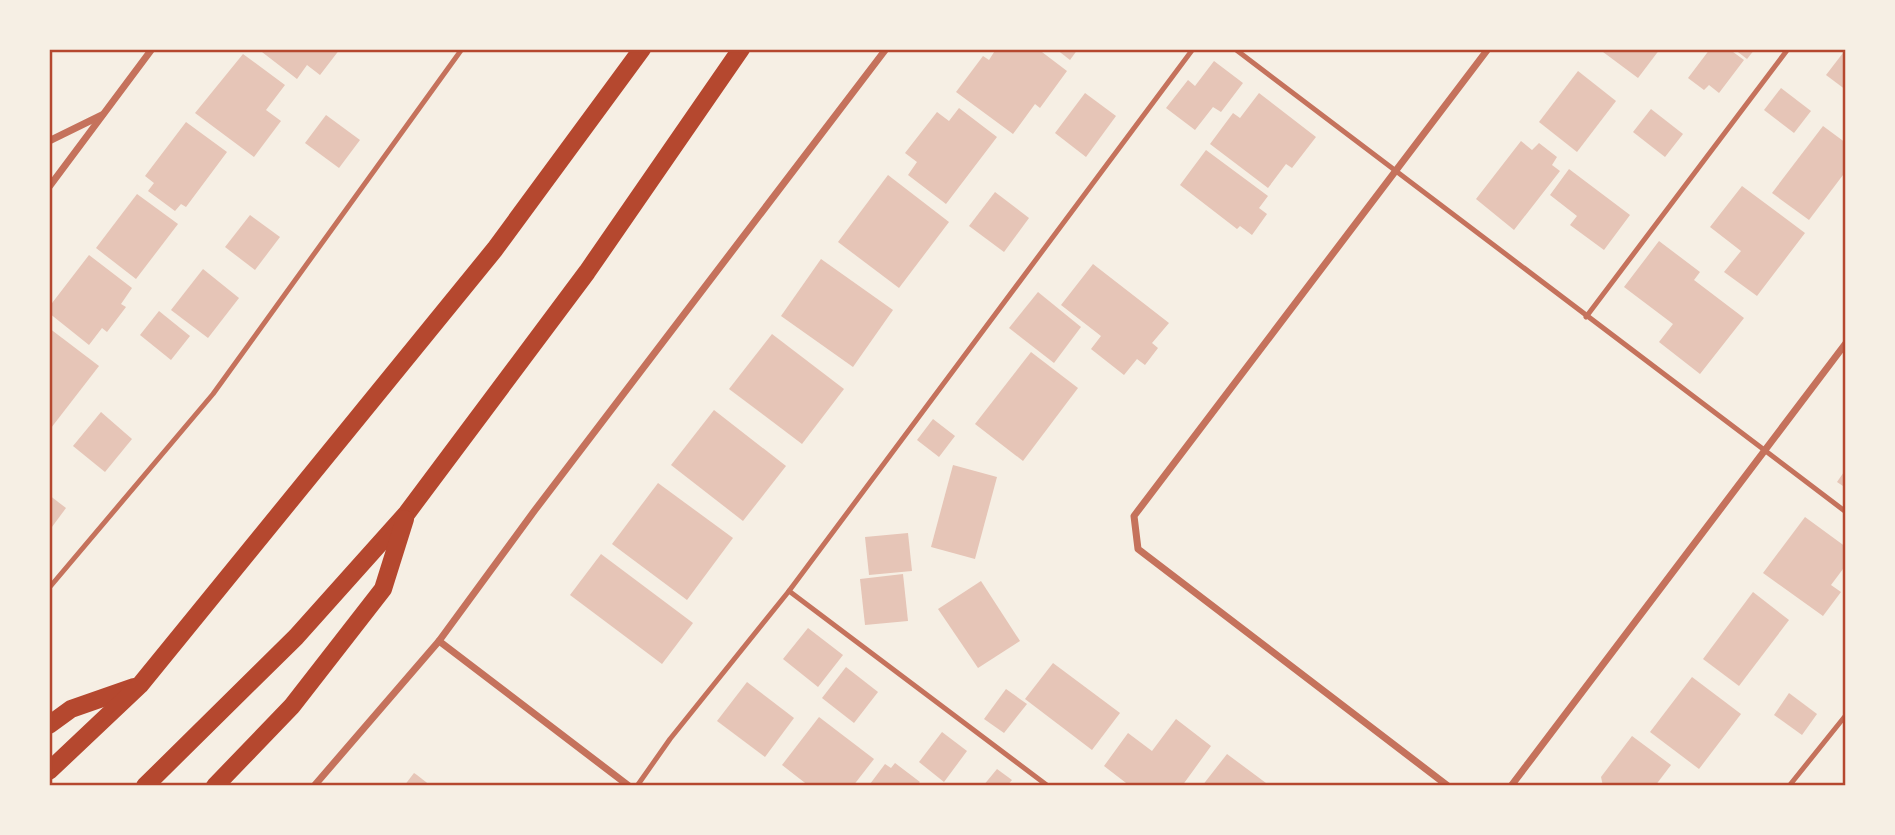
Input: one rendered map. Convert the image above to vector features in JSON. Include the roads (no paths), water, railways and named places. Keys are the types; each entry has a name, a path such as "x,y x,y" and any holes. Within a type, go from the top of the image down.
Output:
{"main road":[{"path":"49,771 140,685 495,249 642,49"},
{"path":"145,786 296,637 407,513 587,272 741,49"},
{"path":"215,786 292,706 383,589 407,513"},
{"path":"49,725 71,709 140,685"}],"street":[{"path":"49,187 152,49"},
{"path":"314,786 439,641 535,510 886,49"},
{"path":"1448,786 1138,550 1134,516 1488,49"},
{"path":"49,141 103,115"},
{"path":"1511,786 1846,343"},
{"path":"439,641 629,786"}],"lane":[{"path":"49,588 213,394 462,49"},
{"path":"637,786 670,739 789,591 1193,49"},
{"path":"1235,49 1846,512"},
{"path":"1586,317 1788,49"},
{"path":"789,591 1048,786"},
{"path":"1789,786 1846,715"}]}
